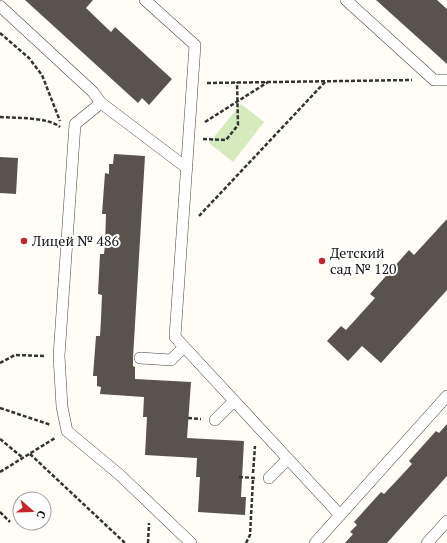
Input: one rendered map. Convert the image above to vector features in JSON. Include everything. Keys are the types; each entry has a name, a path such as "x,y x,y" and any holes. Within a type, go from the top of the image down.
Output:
{"lane":[{"path":"145,0 195,45 175,337 340,515"},
{"path":"346,0 434,80 447,80"},
{"path":"0,6 93,92 101,103 187,168"},
{"path":"101,103 75,124 59,356 62,407 67,431 120,475 191,543"},
{"path":"140,358 171,360 184,347"},
{"path":"315,543 447,396"},
{"path":"215,420 234,401"},
{"path":"269,478 288,459"},
{"path":"427,543 447,521"}],"path":[{"path":"0,33 29,58 42,75 64,130 56,124 32,119 0,117"},
{"path":"193,83 434,80"},
{"path":"182,233 326,81"},
{"path":"189,136 226,140 238,125 237,82"},
{"path":"189,136 238,101 268,82"},
{"path":"0,364 15,355 59,356"},
{"path":"0,408 67,431"},
{"path":"246,543 250,535 256,425"},
{"path":"0,472 67,431"},
{"path":"0,439 23,458"},
{"path":"30,454 125,543"},
{"path":"0,512 10,522"}],"green space":[{"path":"241,104 264,122 233,162 209,143"}],"building":[{"path":"25,0 93,0 86,8 111,32 115,27 172,79 149,105 142,98 138,103"},
{"path":"376,0 437,0 447,9 447,64"},
{"path":"114,154 145,156 133,358 135,379 191,382 187,438 244,441 241,497 246,497 245,515 198,512 200,477 196,477 197,458 145,455 147,417 143,417 144,397 100,394 101,387 97,386 97,376 93,376 96,336 100,336 102,295 98,294 100,254 104,254 105,245 106,214 102,214 105,173 109,174 109,164 113,164"},
{"path":"0,157 18,158 16,194 0,193"},
{"path":"447,219 447,290 381,363 362,346 348,361 327,341 341,326 346,330 375,298 370,294 409,250 414,255"},
{"path":"447,424 447,476 387,543 345,543 353,534 350,532 357,525 354,522 381,492 384,494 412,464 409,461 436,431 439,433"}],"place":[{"name":"Лицей № 486","path":"24,241"},
{"name":"Детский сад № 120","path":"322,261"}]}
